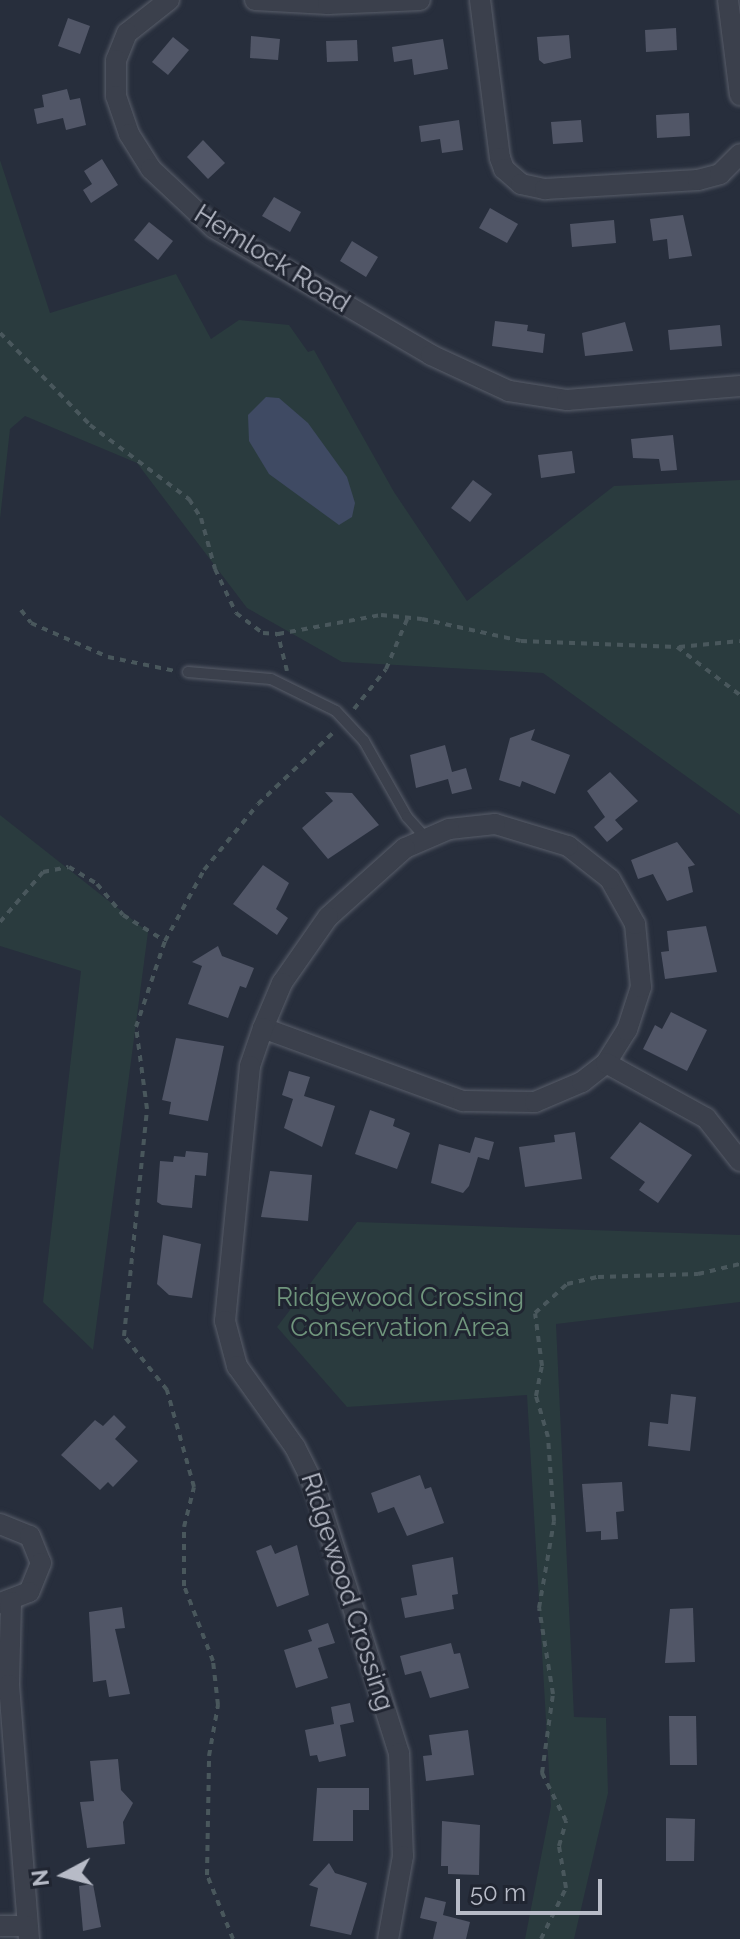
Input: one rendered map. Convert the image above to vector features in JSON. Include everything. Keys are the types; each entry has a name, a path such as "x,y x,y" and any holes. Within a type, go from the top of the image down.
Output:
{"street":[{"name":"Hemlock Road","path":"169,0 136,21 116,60 116,96 136,146 167,188 214,228 468,374 539,399 740,386"},
{"path":"255,0 420,0"},
{"path":"480,0 500,158 504,169 521,184 545,189 698,180 729,168 740,154"},
{"path":"728,0 740,95"},
{"name":"Ridgewood Crossing","path":"263,1028 486,1105 557,1096 606,1063 631,1021 641,987 635,924 610,879 568,846 524,829 473,826 426,838 362,883 328,917 282,983 263,1028 245,1088 225,1321 237,1366 295,1447 315,1487 399,1753 403,1856 388,1939"},
{"path":"606,1063 706,1118 740,1161"},
{"path":"0,1524 30,1536 41,1563 29,1592 6,1602 9,1685 28,1932 0,1926"}],"lane":[{"path":"188,672 271,679 346,719 426,838"}],"path":[{"path":"0,333 90,425 189,499 201,518 205,542 236,613 263,633 316,631 362,617 408,617 521,641 677,647 740,641"},
{"path":"21,610 31,623 108,657 188,672"},
{"path":"233,1939 207,1875 209,1756 218,1705 213,1661 184,1586 184,1527 194,1487 167,1390 124,1336 147,1109 136,1027 165,941 187,896 226,841 346,719 386,669 408,617"},
{"path":"278,634 287,685"},
{"path":"677,647 740,695"},
{"path":"0,922 43,872 69,867 81,870 115,907 165,941"},
{"path":"541,1939 566,1888 559,1846 566,1821 542,1773 553,1694 539,1608 554,1521 548,1437 536,1396 542,1366 535,1313 567,1284 598,1277 698,1274 740,1264"}],"green space":[{"path":"0,160 50,313 176,274 211,339 239,320 289,325 308,352 314,350 394,492 467,601 614,486 740,480 740,815 543,673 342,662 247,608 137,463 25,416 10,429 0,519"},
{"path":"0,815 148,932 93,1350 43,1302 81,971 0,946"},
{"name":"Ridgewood Crossing Conservation Area","path":"357,1222 740,1235 740,1302 556,1324 574,1717 606,1718 608,1793 574,1939 525,1939 551,1806 527,1395 347,1407 277,1327"}],"water":[{"path":"266,397 279,398 308,423 347,477 355,503 352,517 339,525 269,474 249,441 248,415"}],"building":[{"path":"68,18 90,26 80,54 58,46"},
{"path":"676,28 677,50 646,52 645,30"},
{"path":"569,35 571,58 544,64 539,60 537,37"},
{"path":"251,36 280,39 278,60 250,58"},
{"path":"173,37 189,50 168,75 152,62"},
{"path":"443,39 448,69 414,75 412,59 394,62 392,47"},
{"path":"357,40 358,61 327,62 326,41"},
{"path":"67,89 70,100 80,98 86,125 66,130 63,118 37,124 34,109 44,107 42,95"},
{"path":"689,113 690,136 657,138 656,115"},
{"path":"459,120 463,150 442,153 440,139 421,142 419,126"},
{"path":"581,120 583,142 553,144 551,122"},
{"path":"203,140 225,163 208,179 187,157"},
{"path":"102,159 118,185 91,203 83,190 92,184 84,171"},
{"path":"274,197 301,212 290,232 262,216"},
{"path":"490,208 518,224 507,243 479,228"},
{"path":"683,215 692,256 669,259 667,239 653,241 650,219"},
{"path":"614,220 616,243 572,247 570,224"},
{"path":"149,222 173,241 158,260 134,240"},
{"path":"352,241 378,257 366,277 340,261"},
{"path":"495,321 528,325 527,331 545,334 543,353 492,346"},
{"path":"625,322 633,351 585,356 582,333"},
{"path":"720,325 722,346 670,350 668,330"},
{"path":"673,435 677,470 661,471 659,459 633,458 631,439"},
{"path":"572,451 575,473 541,478 538,455"},
{"path":"473,480 492,494 470,522 451,508"},
{"path":"535,729 531,740 570,755 555,794 522,781 520,787 499,780 510,738"},
{"path":"445,745 452,772 466,768 472,789 452,794 448,779 416,788 410,755"},
{"path":"610,772 638,801 615,820 623,829 607,842 594,827 605,817 587,791"},
{"path":"325,792 352,793 379,825 328,859 302,828 333,801"},
{"path":"677,842 695,865 688,867 693,892 667,901 653,874 638,879 631,860"},
{"path":"263,865 289,883 276,909 288,918 277,935 233,904"},
{"path":"706,926 717,972 665,979 661,952 669,951 667,931"},
{"path":"218,946 222,956 254,968 246,988 240,986 228,1018 188,1004 202,966 192,962"},
{"path":"671,1012 707,1030 687,1071 643,1049 655,1025 662,1029"},
{"path":"176,1038 224,1046 208,1121 169,1114 171,1102 162,1100"},
{"path":"289,1071 310,1077 304,1096 335,1106 322,1147 284,1128 293,1099 282,1095"},
{"path":"370,1110 395,1119 393,1126 410,1133 397,1169 355,1154"},
{"path":"640,1122 692,1155 658,1203 639,1190 645,1182 610,1158"},
{"path":"575,1132 582,1179 525,1187 519,1147 555,1142 554,1135"},
{"path":"475,1137 494,1142 489,1160 478,1157 469,1186 463,1193 431,1183 439,1144 470,1153"},
{"path":"186,1151 208,1153 206,1176 195,1175 192,1208 162,1205 157,1202 160,1161 173,1162 174,1156 185,1157"},
{"path":"270,1171 312,1175 308,1221 261,1217"},
{"path":"163,1235 201,1244 192,1298 169,1295 157,1284"},
{"path":"671,1394 696,1397 690,1451 648,1446 650,1422 668,1424"},
{"path":"114,1415 126,1427 115,1439 138,1461 113,1487 108,1482 100,1490 61,1455 95,1420 103,1426"},
{"path":"420,1475 425,1489 431,1487 444,1523 407,1536 394,1507 378,1513 371,1493"},
{"path":"622,1482 624,1511 616,1512 618,1539 601,1540 601,1531 586,1532 582,1484"},
{"path":"271,1545 275,1554 297,1545 309,1595 277,1607 256,1551"},
{"path":"453,1557 458,1594 452,1595 454,1609 405,1618 401,1598 417,1595 412,1565"},
{"path":"122,1607 125,1628 115,1629 130,1694 109,1697 106,1680 93,1682 89,1612"},
{"path":"693,1608 695,1662 665,1663 670,1609"},
{"path":"328,1623 335,1643 318,1648 328,1678 296,1688 284,1650 312,1641 308,1630"},
{"path":"451,1643 454,1654 460,1653 469,1688 430,1698 421,1671 405,1675 400,1656"},
{"path":"350,1703 354,1722 340,1725 346,1756 319,1762 317,1755 310,1756 305,1730 334,1724 331,1707"},
{"path":"669,1716 696,1716 697,1765 670,1765"},
{"path":"468,1730 474,1775 426,1781 423,1756 432,1755 429,1735"},
{"path":"118,1759 121,1790 133,1803 123,1822 125,1844 87,1848 80,1802 94,1801 90,1761"},
{"path":"317,1788 369,1788 369,1810 353,1810 353,1841 313,1841"},
{"path":"666,1818 695,1819 694,1861 666,1861"},
{"path":"442,1821 480,1825 479,1875 448,1874 448,1866 441,1866"},
{"path":"329,1863 335,1873 367,1883 351,1935 310,1926 318,1888 309,1885"},
{"path":"93,1884 101,1927 83,1931 79,1886"},
{"path":"425,1897 446,1902 443,1915 470,1922 466,1939 433,1939 437,1922 420,1918"}]}
